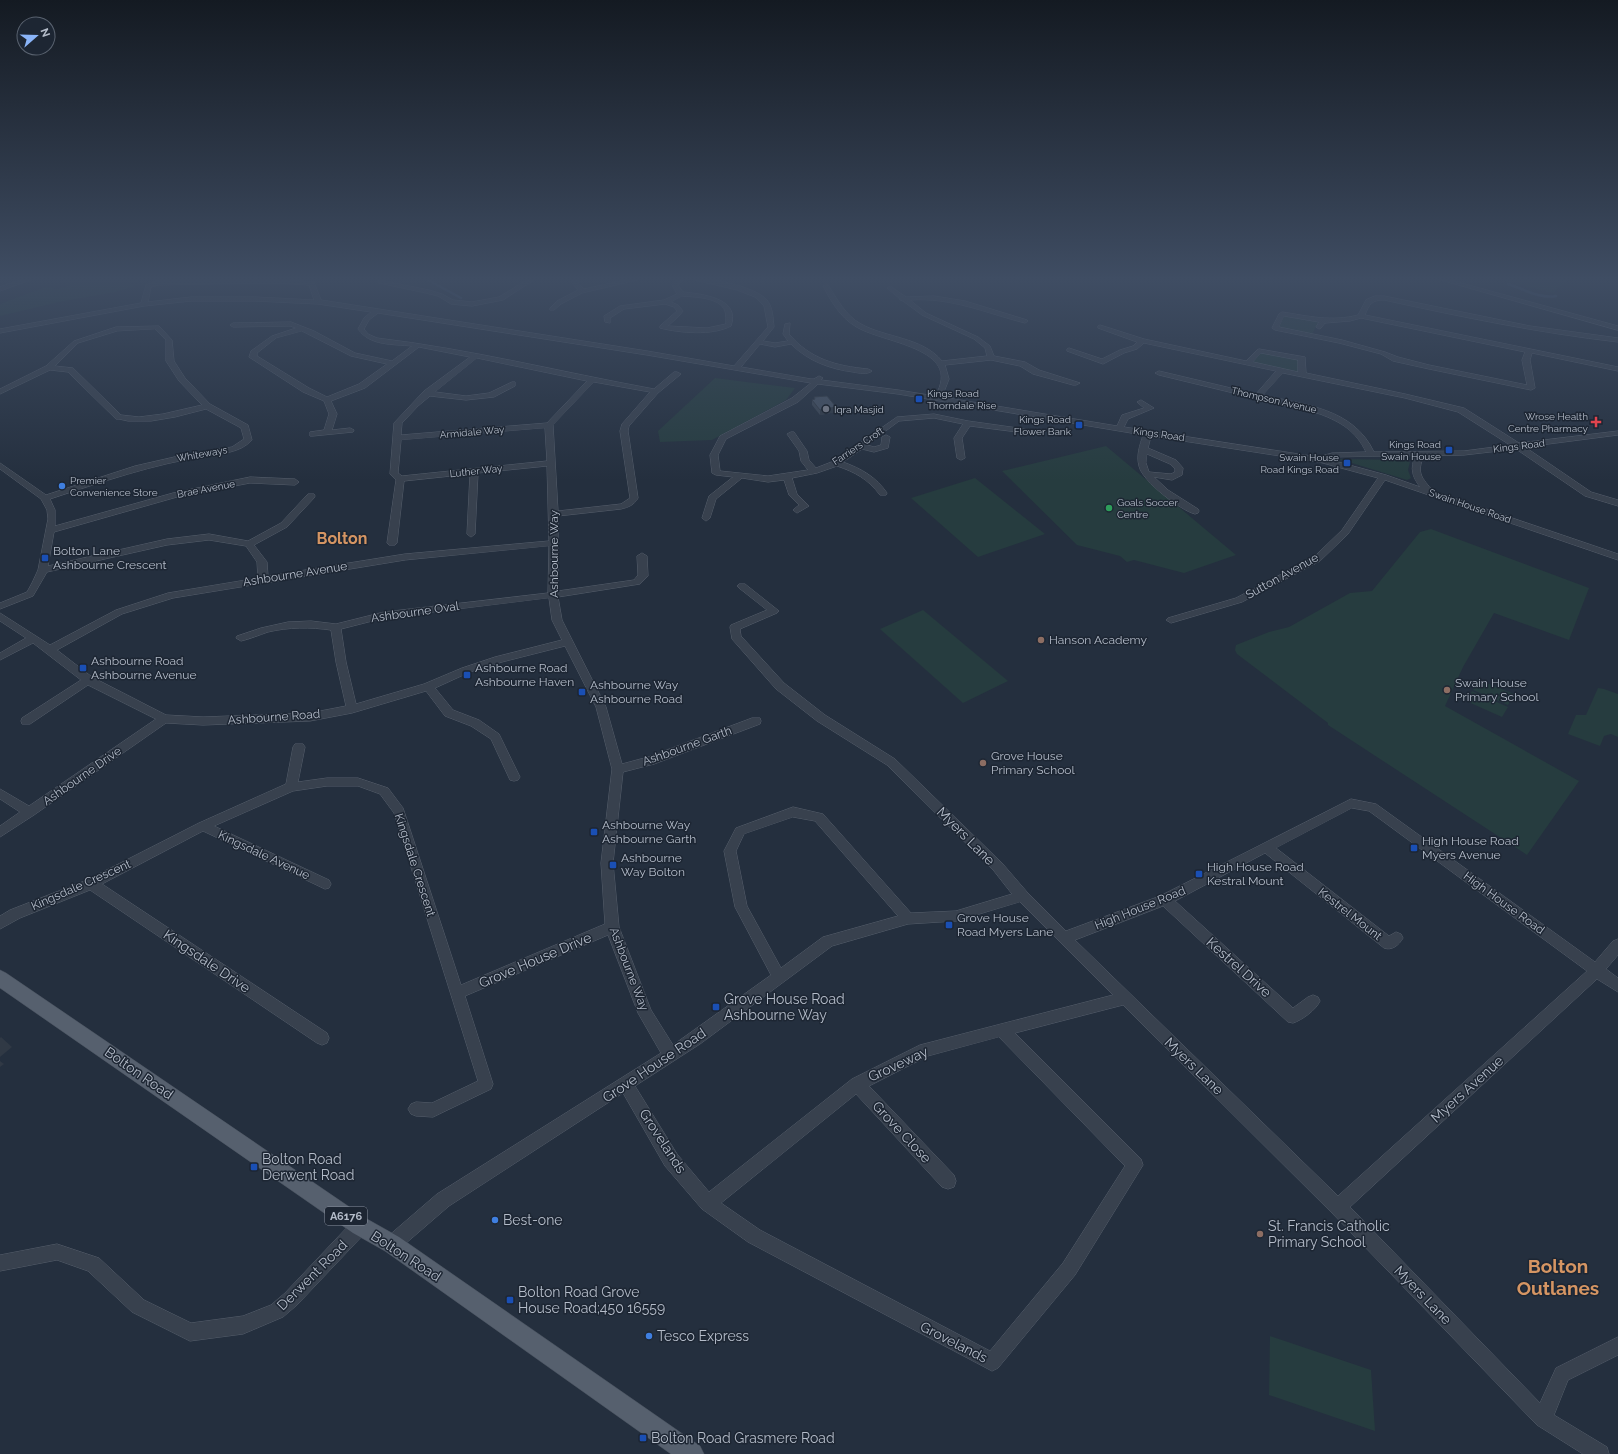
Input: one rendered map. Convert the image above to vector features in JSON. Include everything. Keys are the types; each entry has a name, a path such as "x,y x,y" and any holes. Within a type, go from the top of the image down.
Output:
{"main road":[{"name":"Bolton Road","path":"0,978 360,1226 392,1244 692,1454"}],"street":[{"name":"Whiteways","path":"0,392 49,368 72,346"},
{"name":"Whiteways","path":"45,498 138,468 176,458 234,449 248,440 245,427 207,406 182,379 170,362 169,346"},
{"path":"262,346 253,352 252,357 306,390 327,400 333,414 327,433"},
{"path":"335,346 353,356 393,363"},
{"path":"327,400 362,386 417,346"},
{"path":"422,346 592,380 655,391"},
{"name":"Kings Road","path":"601,346 671,358 738,366 818,379 875,391 898,392 938,398 1120,429 1320,460 1332,456 1464,453 1618,433"},
{"path":"738,366 755,346"},
{"path":"797,346 813,359 838,368 868,371"},
{"path":"914,346 926,352 940,363 946,375 944,387 938,398"},
{"path":"986,346 991,358"},
{"path":"1069,350 1103,362 1122,351 1135,348 1137,346"},
{"path":"1165,346 1404,396 1461,410 1588,494 1618,503"},
{"path":"1358,346 1383,353 1396,359 1531,388 1526,360 1529,351"},
{"path":"1504,346 1618,370"},
{"path":"1248,363 1259,351 1302,359 1302,374"},
{"path":"392,543 400,479 394,474 398,423 427,393 475,356"},
{"path":"940,363 991,358 1022,364 1036,372 1076,383"},
{"path":"49,368 70,370 119,417 128,420 146,419 207,406"},
{"path":"1258,396 1281,370"},
{"name":"Thompson Avenue","path":"1159,373 1323,412 1342,419 1356,430 1371,455"},
{"path":"554,514 619,507 628,505 632,501 634,498 624,431 626,426 655,391 677,374"},
{"path":"1041,382 1048,376"},
{"name":"Farriers Croft","path":"818,379 796,400 723,438 714,455 716,473 768,479 788,477 814,471 837,463 897,419 934,416 968,423 1025,431"},
{"path":"549,425 592,380"},
{"path":"427,393 466,398 491,394 512,384"},
{"path":"1396,404 1404,396"},
{"path":"1120,429 1124,417 1150,408 1141,402"},
{"path":"961,458 958,438 968,423"},
{"name":"Armidale Way","path":"396,438 549,425"},
{"name":"Ashbourne Way","path":"549,425 554,514 553,595 557,620 601,707 618,769 607,863 612,927 645,1013 670,1054"},
{"path":"313,434 350,430"},
{"path":"1148,433 1143,449 1143,467 1146,474 1166,492 1195,511"},
{"path":"791,434 803,451 805,461 814,471"},
{"path":"862,446 874,450 886,446 886,437"},
{"path":"1143,449 1173,462 1179,468 1179,473 1172,477 1146,474"},
{"path":"1420,455 1414,466 1416,476 1430,493"},
{"name":"Swain House Road","path":"1320,460 1383,477 1618,557"},
{"name":"Luther Way","path":"400,479 552,463"},
{"path":"837,463 857,470 875,481 883,492"},
{"path":"0,606 30,594 43,570 52,519 51,510 45,498 1,467"},
{"path":"471,534 474,472"},
{"path":"720,511 707,515 712,498 740,476"},
{"path":"788,477 792,486 793,495 805,506 797,510"},
{"name":"Sutton Avenue","path":"1171,620 1239,600 1317,559 1346,532 1383,477"},
{"name":"Brae Avenue","path":"49,531 176,495 250,480 295,482"},
{"path":"43,570 167,542 209,536 249,544 284,525 311,496"},
{"name":"Ashbourne Avenue","path":"50,650 119,612 171,594 404,557 553,542"},
{"path":"249,544 262,562 263,579"},
{"name":"Ashbourne Oval","path":"336,627 384,614 553,595 636,582 643,576 642,556"},
{"name":"Myers Lane","path":"742,586 774,611 735,627 736,637 780,686 821,718 890,762 998,867 1022,896 1064,938 1338,1207 1543,1419 1600,1454"},
{"name":"Ashbourne Road","path":"0,616 50,650 88,680 164,719 203,721 310,717 352,709 428,687 466,670 500,659 567,642"},
{"path":"241,638 262,630 291,625 316,624 336,627 341,662 352,709"},
{"path":"0,657 33,639"},
{"path":"26,721 88,680"},
{"path":"428,687 449,713 475,723 495,737 514,778"},
{"name":"Ashbourne Drive","path":"0,832 164,719"},
{"name":"Ashbourne Garth","path":"618,769 650,761 756,721"},
{"path":"291,788 299,747"},
{"name":"Kingsdale Crescent","path":"0,923 15,914 91,884 203,826 291,788 327,782 358,782 384,790 399,811 486,1084 433,1110 416,1109"},
{"path":"0,793 30,812"},
{"name":"High House Road","path":"1064,938 1165,900 1351,803 1372,807 1618,986"},
{"path":"779,976 741,907 730,851 740,831 793,812 818,817 908,919"},
{"name":"Kingsdale Avenue","path":"203,826 325,884"},
{"name":"Kestrel Mount","path":"1267,848 1389,944 1396,938"},
{"name":"Kingsdale Drive","path":"91,884 322,1038"},
{"name":"Grove House Road","path":"392,1244 443,1200 695,1039 828,941 908,919 956,916 1022,896"},
{"name":"Kestrel Drive","path":"1165,900 1293,1017 1313,1001"},
{"name":"Grove House Drive","path":"457,993 612,927"},
{"name":"Myers Avenue","path":"1338,1207 1596,970 1618,945"},
{"name":"Groveway","path":"708,1203 857,1084 925,1050 1125,998"},
{"name":"Grovelands","path":"626,1084 671,1160 708,1203 754,1236 992,1362 1069,1270 1135,1165 1002,1030"},
{"name":"Grove Close","path":"857,1084 948,1180"},
{"name":"Derwent Road","path":"0,1263 57,1252 93,1264 138,1306 190,1332 243,1325 277,1311 291,1299 360,1226"},
{"path":"1543,1419 1562,1374 1618,1346"}],"green space":[{"path":"1261,352 1299,360 1299,372 1252,363"},
{"path":"715,378 795,388 786,400 712,440 660,442 658,431"},
{"name":"Goals Soccer Centre","path":"1106,446 1236,555 1184,573 1134,560 1127,562 1120,556 1077,545 1002,471"},
{"path":"1339,459 1404,460 1410,462 1408,470 1411,478 1407,480"},
{"path":"975,478 1045,534 978,557 911,498"},
{"name":"Swain House Primary School","path":"1431,529 1589,588 1569,640 1494,613 1463,667 1445,706 1579,781 1527,855 1328,725 1328,723 1237,654 1235,650 1236,645 1269,632 1289,627 1350,593 1372,591 1420,532"},
{"path":"923,610 1008,681 963,703 880,629"},
{"path":"1479,680 1514,694 1508,705 1473,690"},
{"path":"1598,688 1618,694 1618,737 1611,734 1604,736 1600,746 1568,734 1576,715 1586,715"},
{"path":"1472,691 1508,707 1502,717 1466,701"},
{"path":"1270,1336 1371,1370 1375,1431 1269,1395"}],"building":[{"path":"827,396 836,407 820,410 812,400 815,399 814,397"}],"place":[{"name":"Kings Road Thorndale Rise","path":"919,399"},
{"name":"Iqra Masjid","path":"826,409"},
{"name":"Wrose Health Centre Pharmacy","path":"1596,422"},
{"name":"Kings Road Flower Bank","path":"1079,425"},
{"name":"Kings Road Swain House","path":"1449,450"},
{"name":"Swain House Road Kings Road","path":"1347,463"},
{"name":"Premier Convenience Store","path":"62,486"},
{"name":"Goals Soccer Centre","path":"1109,508"},
{"name":"Bolton Lane Ashbourne Crescent","path":"45,558"},
{"name":"Hanson Academy","path":"1041,640"},
{"name":"Ashbourne Road Ashbourne Avenue","path":"83,668"},
{"name":"Ashbourne Road Ashbourne Haven","path":"467,675"},
{"name":"Swain House Primary School","path":"1447,690"},
{"name":"Ashbourne Way Ashbourne Road","path":"582,692"},
{"name":"Grove House Primary School","path":"983,763"},
{"name":"Ashbourne Way Ashbourne Garth","path":"594,832"},
{"name":"High House Road Myers Avenue","path":"1414,848"},
{"name":"Ashbourne Way Bolton","path":"613,865"},
{"name":"High House Road Kestral Mount","path":"1199,874"},
{"name":"Grove House Road Myers Lane","path":"949,925"},
{"name":"Grove House Road Ashbourne Way","path":"716,1007"},
{"name":"Bolton Road Derwent Road","path":"254,1167"},
{"name":"Best-one","path":"495,1220"},
{"name":"St. Francis Catholic Primary School","path":"1260,1234"},
{"name":"Bolton Road Grove House Road;450 16559","path":"510,1300"},
{"name":"Tesco Express","path":"649,1336"},
{"name":"Bolton Road Grasmere Road","path":"643,1438"}],"district":[{"name":"Bolton","path":"342,538"},
{"name":"Bolton Outlanes","path":"1558,1277"}]}
